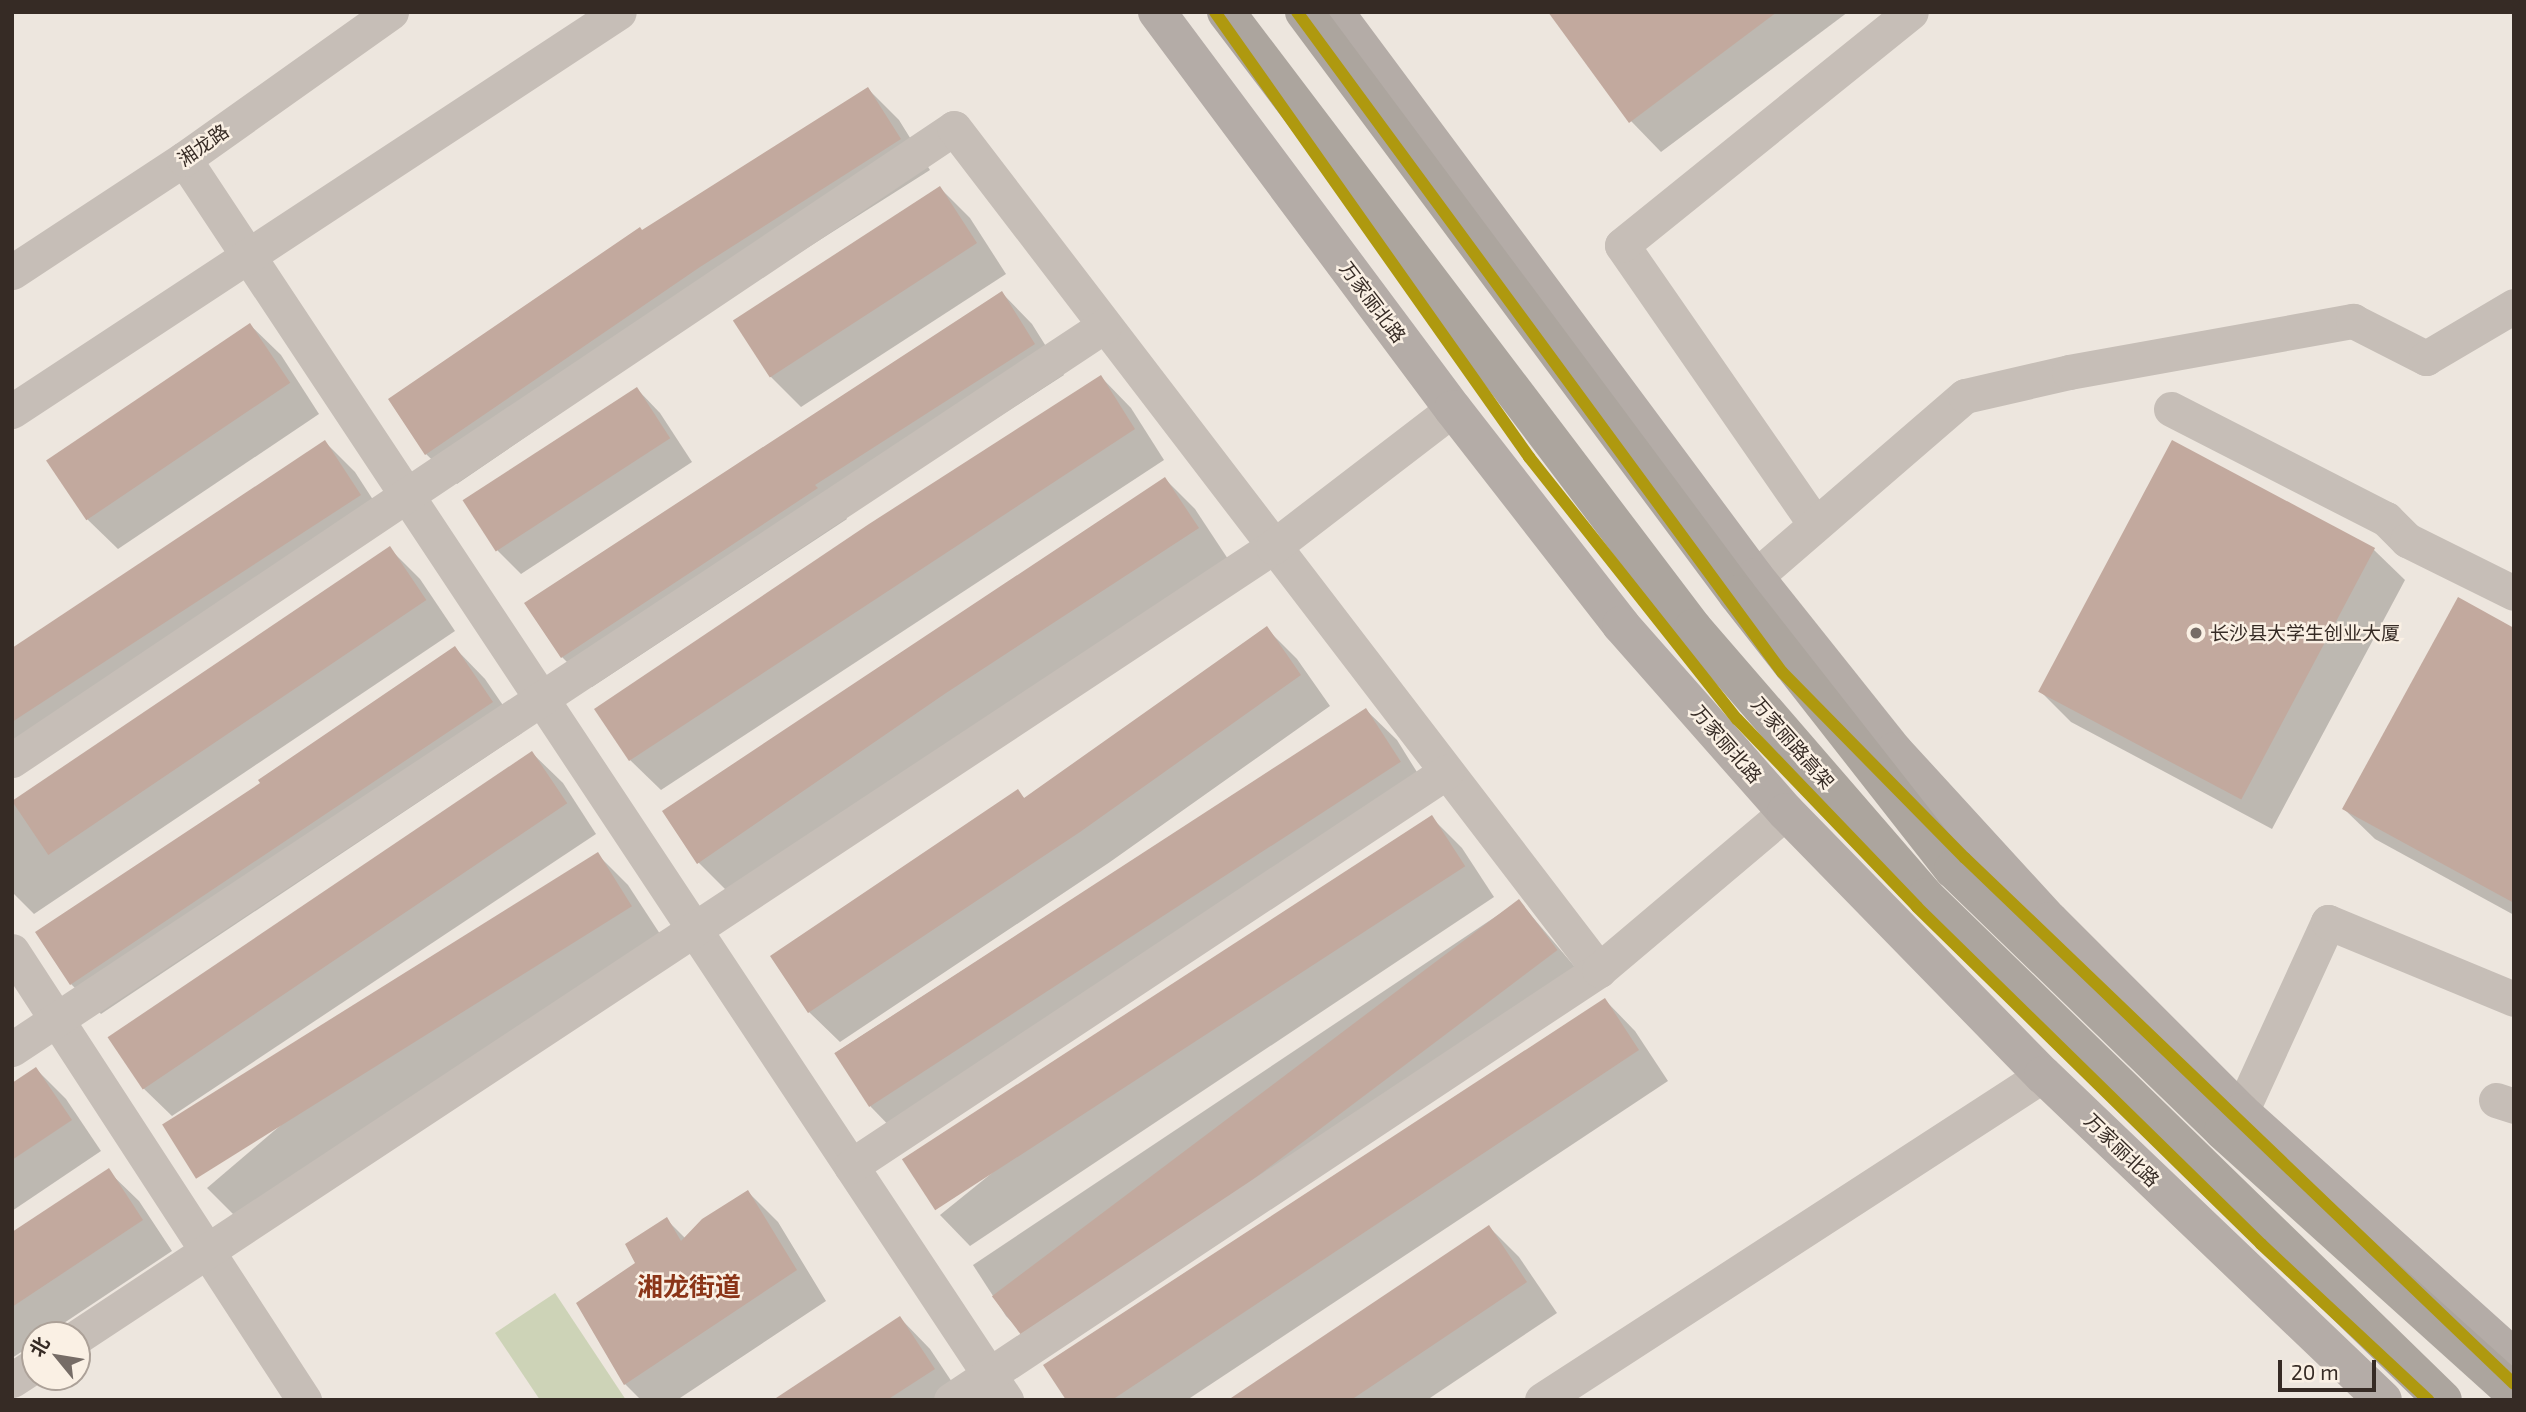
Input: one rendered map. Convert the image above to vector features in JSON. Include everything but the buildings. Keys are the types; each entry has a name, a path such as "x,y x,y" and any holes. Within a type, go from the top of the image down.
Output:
{"highway":[{"name":"万家丽路高架","path":"1226,12 1693,628 1926,897 2443,1400"},
{"path":"1304,12 1737,593 1953,869 2223,1130 2514,1393"}],"main road":[{"name":"万家丽北路","path":"1157,12 1452,409 1622,625 1786,812 2043,1075 2383,1400"},
{"path":"1335,12 1755,577 1894,751 2050,921 2241,1112 2514,1358"}],"street":[{"name":"湘龙路","path":"12,272 184,159 391,12"},
{"path":"12,411 619,12"},
{"path":"1815,524 1622,245 1911,12"},
{"path":"12,760 954,128 1598,970"},
{"path":"184,159 998,1387"},
{"path":"1755,577 1965,396 2069,372 2353,321 2426,358 2514,306"},
{"path":"12,1049 1104,326"},
{"path":"91,1328 1273,547 1452,409"},
{"path":"2171,409 2386,519 2407,540 2514,593"},
{"path":"851,1166 1446,772"},
{"path":"951,1400 998,1387 1598,970 1786,812"},
{"path":"2241,1112 2329,922 2514,999"},
{"path":"12,951 304,1400"},
{"path":"1542,1400 1776,1243 2043,1075"}],"green space":[{"path":"555,1293 626,1400 540,1400 495,1333"}],"transit line":[{"path":"1215,12 1529,457 1737,719 1917,907 2261,1244 2428,1400"},
{"path":"1297,12 1782,672 1965,858 2514,1384"}],"place":[{"name":"长沙县大学生创业大厦","path":"2196,633"}],"district":[{"name":"湘龙街道","path":"689,1286"}]}
